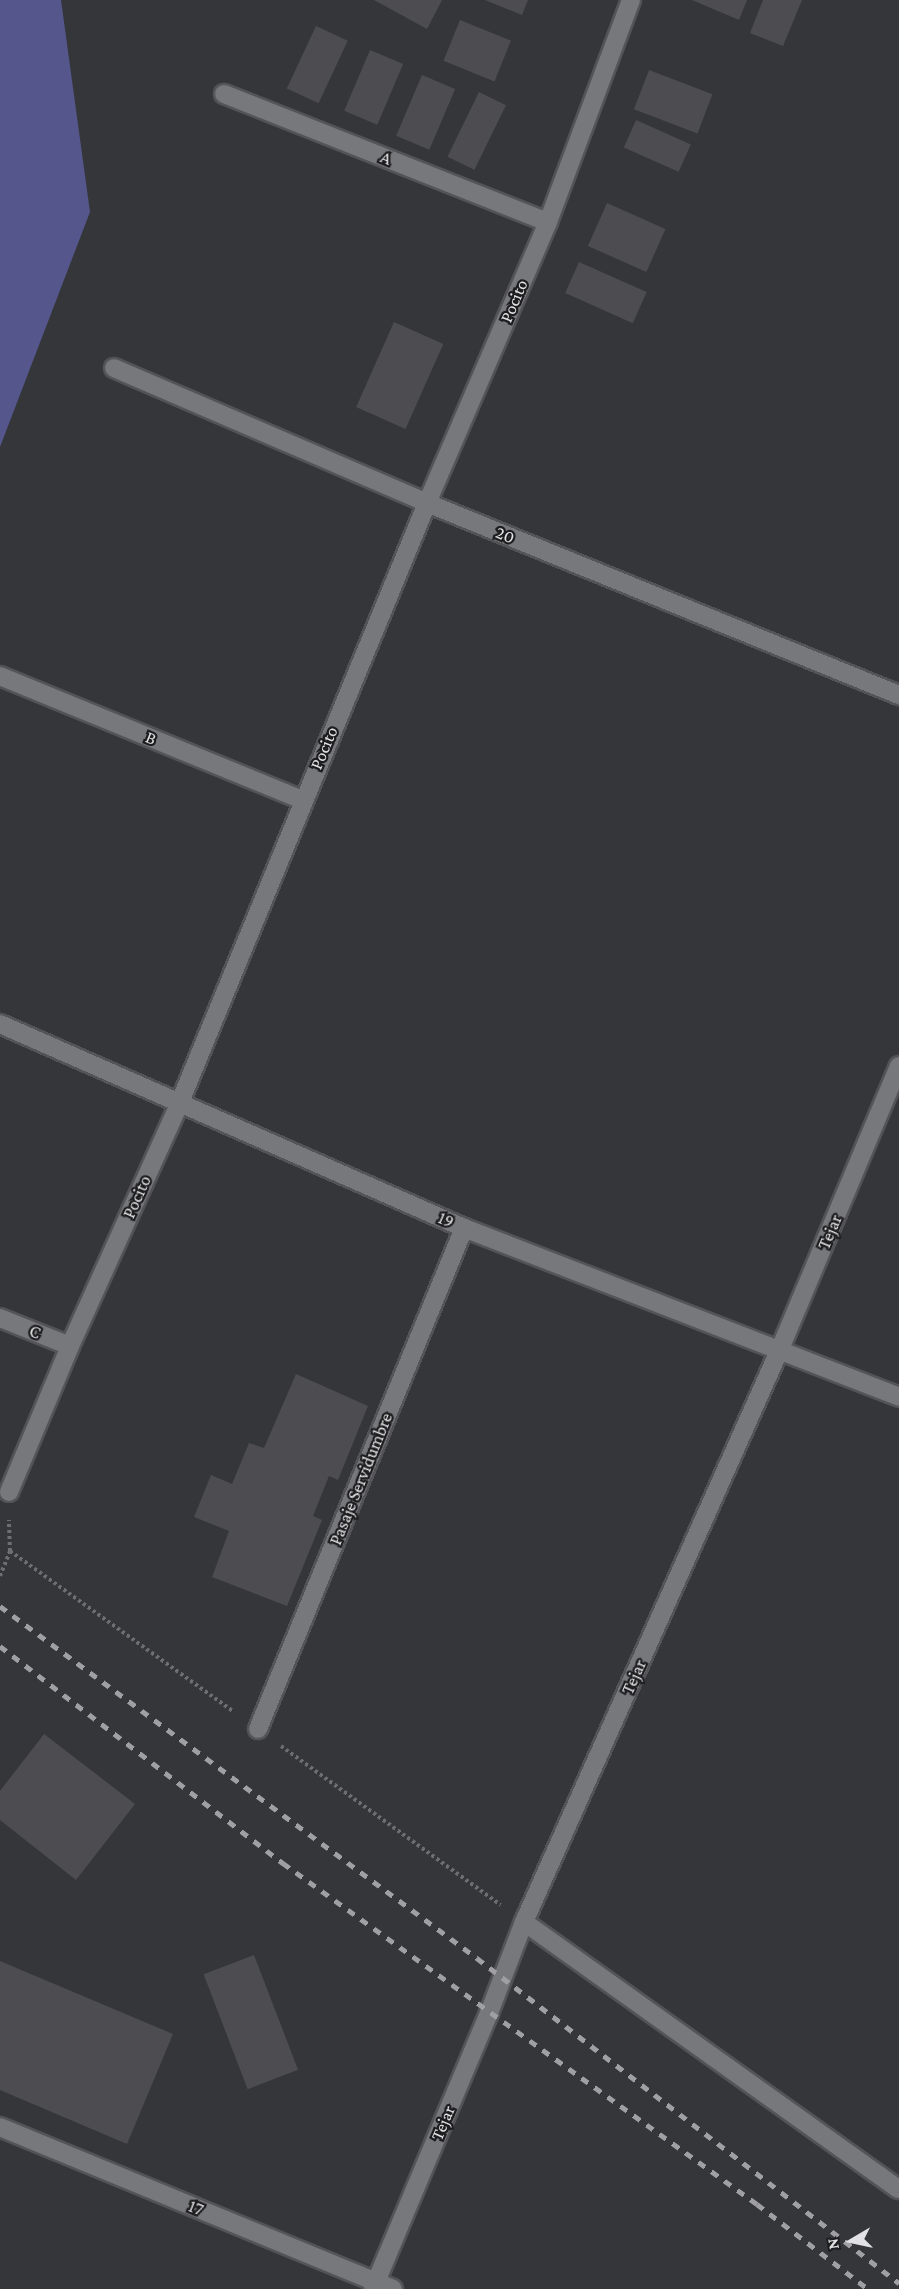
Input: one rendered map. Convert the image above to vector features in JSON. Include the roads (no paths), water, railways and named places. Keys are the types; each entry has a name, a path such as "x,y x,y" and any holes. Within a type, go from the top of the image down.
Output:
{"street":[{"name":"Pocito","path":"9,1492 70,1346 180,1102 427,502 548,222 631,0"},
{"name":"A","path":"224,94 548,222"},
{"name":"20","path":"114,368 427,502 899,695"},
{"name":"B","path":"0,676 303,800"},
{"name":"19","path":"0,1024 464,1228 899,1397"},
{"name":"Tejar","path":"380,2287 524,1922 780,1349 899,1066"},
{"name":"Pasaje Servidumbre","path":"258,1729 464,1228"},
{"name":"C","path":"0,1318 70,1346"},
{"path":"524,1922 899,2189"},
{"name":"17","path":"0,2127 380,2287"}],"railway":[{"path":"0,1606 477,1958 899,2283"},
{"path":"0,1646 283,1863 757,2204 868,2289"}]}
